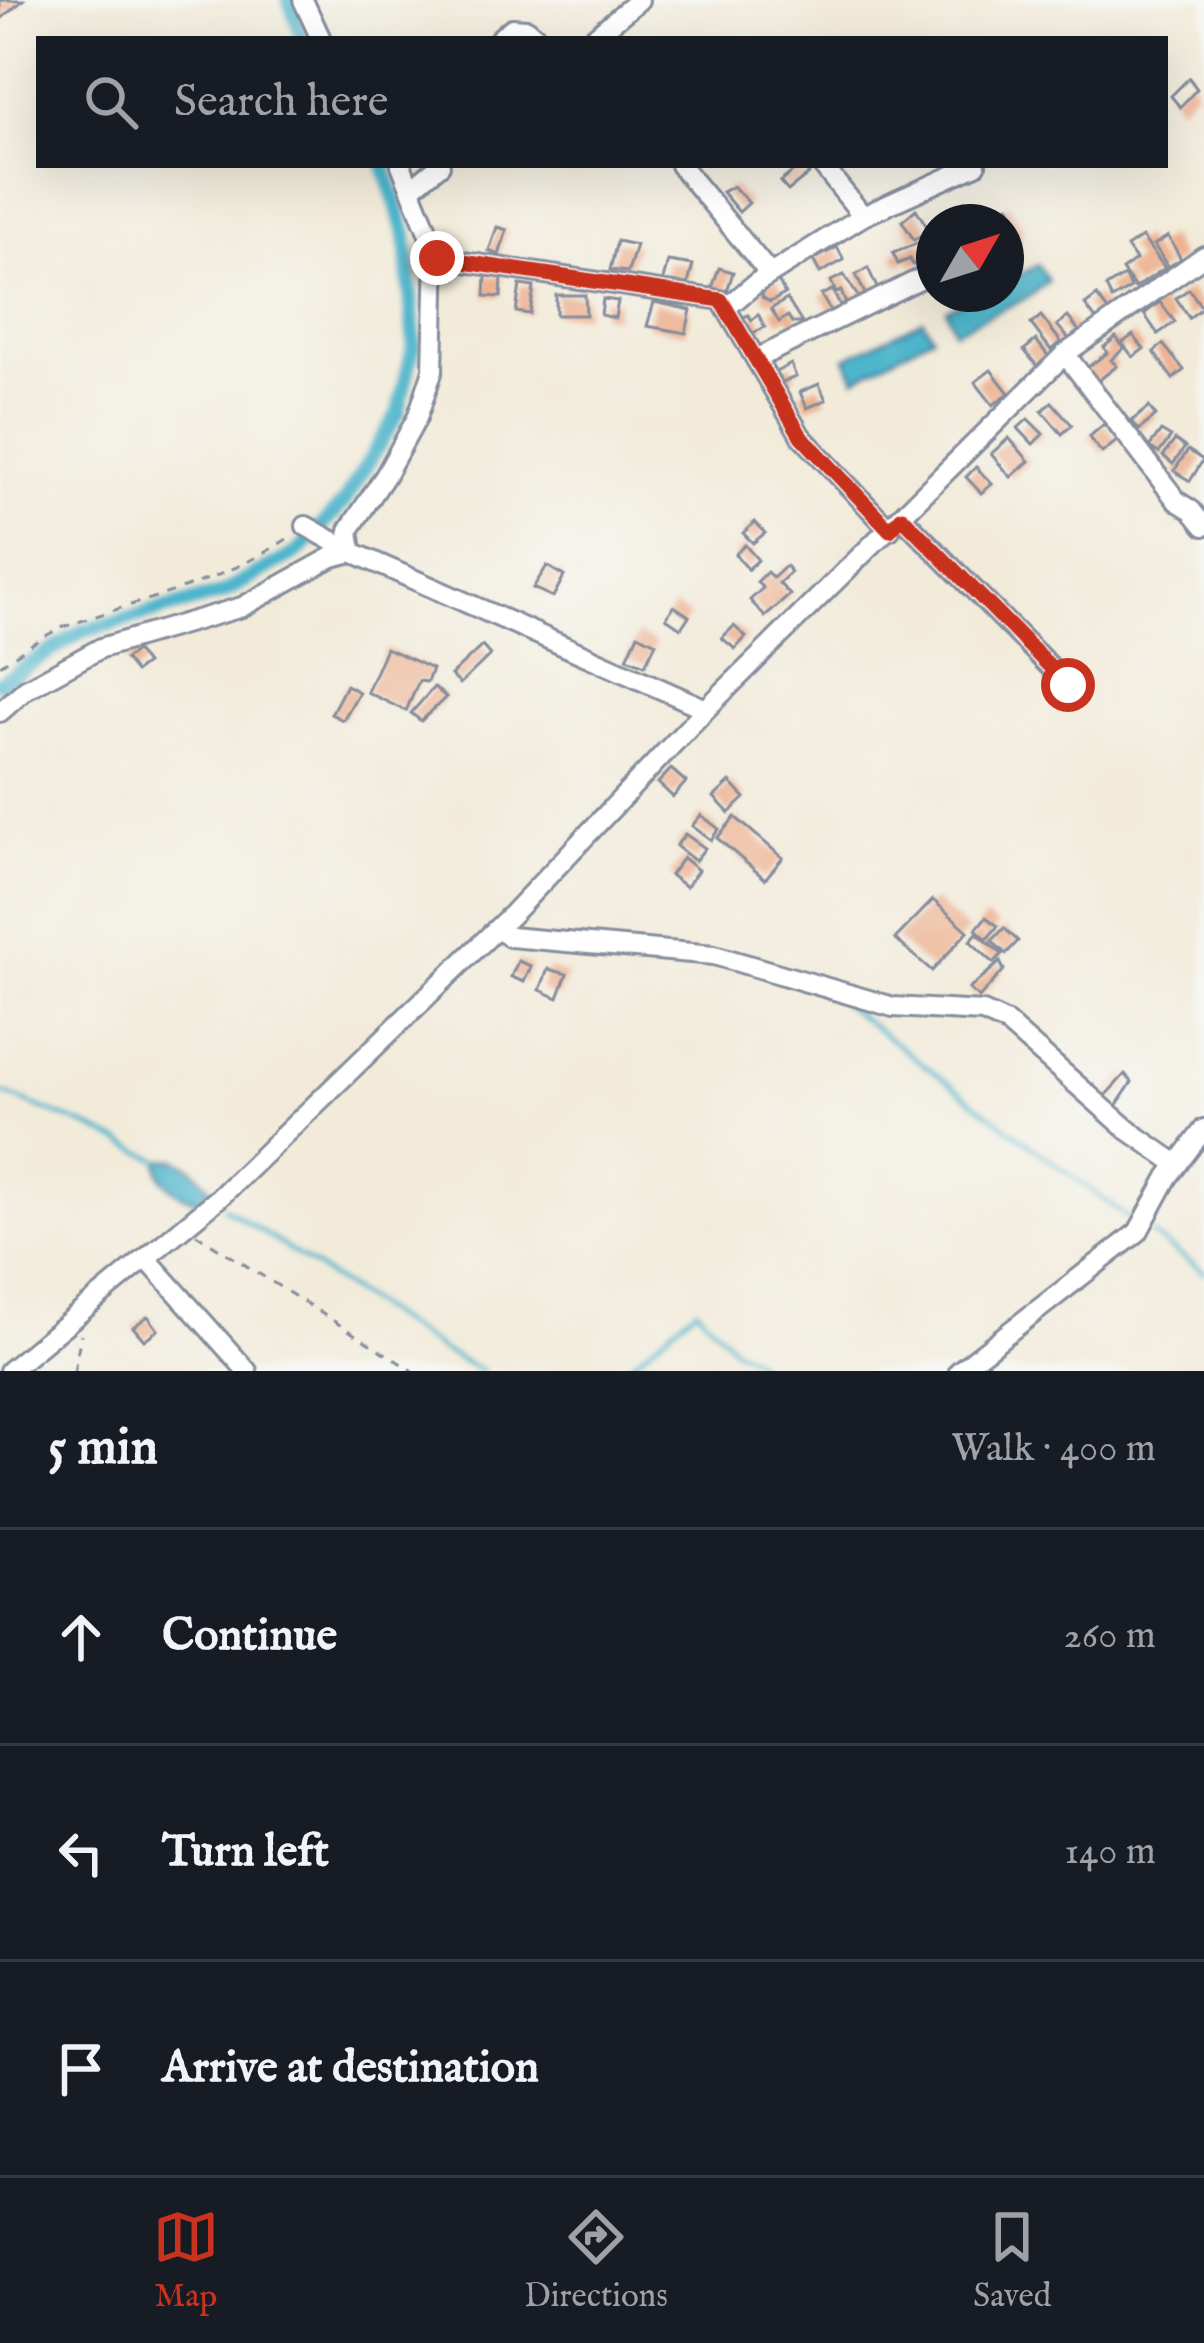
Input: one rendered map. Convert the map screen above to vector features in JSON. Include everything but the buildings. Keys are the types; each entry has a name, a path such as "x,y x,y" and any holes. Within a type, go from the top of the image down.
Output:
{"street":[{"path":"303,0 320,36"},
{"path":"596,36 639,0"},
{"path":"503,36 512,28 527,28 536,36"},
{"path":"352,553 349,530 417,418 433,370 437,258 402,168"},
{"path":"412,188 436,168"},
{"path":"682,168 770,274"},
{"path":"824,168 863,216"},
{"path":"726,308 770,274 863,216 969,168"},
{"path":"437,258 721,300 801,436 1068,685"},
{"path":"9,1371 220,1197 497,929 706,709 1065,354 1202,260"},
{"path":"758,358 916,281"},
{"path":"1065,354 1177,501 1204,526"},
{"path":"305,526 352,553 706,709"},
{"path":"0,712 26,689 101,648 242,607 332,557 352,553"},
{"path":"497,929 510,938 713,955 893,1007 983,1012 1007,1024 1128,1130 1177,1164"},
{"path":"959,1371 1138,1232 1177,1164 1204,1129"},
{"path":"146,1258 247,1371"}],"path":[{"path":"0,665 59,629 241,568 305,526"},
{"path":"184,1227 413,1371"},
{"path":"74,1371 85,1309"}],"water":[{"path":"1038,265 1048,281 1024,299 1024,272"},
{"path":"947,312 996,312 954,331"},
{"path":"923,320 932,336 855,379 846,358"},
{"path":"176,1159 210,1187 202,1201 179,1193 161,1175 159,1160"}],"waterway":[{"path":"289,0 302,36"},
{"path":"0,683 83,631 221,594 298,552 344,502 398,413 414,344 406,235 385,168"},
{"path":"839,1001 1132,1221"},
{"path":"0,1092 159,1160"},
{"path":"224,1207 441,1350 482,1371"},
{"path":"1151,1234 1204,1272"},
{"path":"622,1371 696,1308 735,1349 767,1371"}],"route":[{"path":"437,258 721,300 801,436 890,530 902,517 1068,685"}]}
